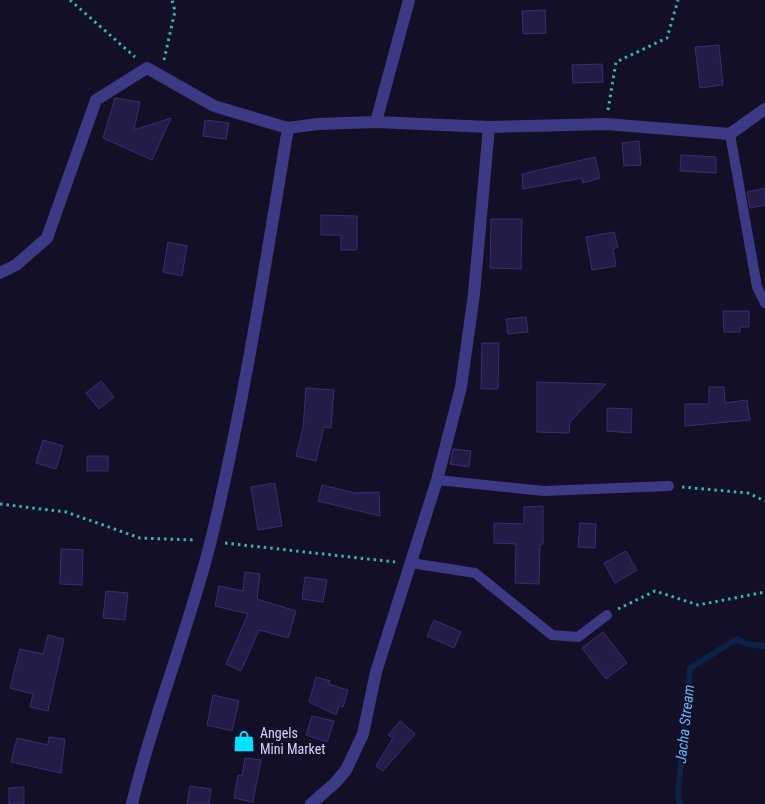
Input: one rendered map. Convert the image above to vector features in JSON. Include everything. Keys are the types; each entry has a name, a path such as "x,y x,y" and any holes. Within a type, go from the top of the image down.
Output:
{"street":[{"path":"376,122 409,0"},
{"path":"0,273 16,265 47,238 96,100 147,68 214,106 288,128 376,122 489,128 606,124 730,134 765,109"},
{"path":"132,804 146,746 210,541 252,346 288,128"},
{"path":"311,804 335,784 346,770 356,752 376,672 437,480 461,387 469,337 489,128"}],"lane":[{"path":"730,134 757,287 765,303"},
{"path":"437,480 544,491 670,486"},
{"path":"411,564 475,573 552,635 578,637 607,615"}],"path":[{"path":"70,0 147,68"},
{"path":"161,75 175,11 172,0"},
{"path":"606,124 616,62 667,38 678,0"},
{"path":"670,486 748,493 765,501"},
{"path":"607,615 655,591 698,605 765,592"}],"building":[{"path":"545,10 546,33 523,34 522,11"},
{"path":"719,45 723,85 700,88 695,47"},
{"path":"602,64 603,82 573,83 572,65"},
{"path":"115,98 140,102 134,130 171,118 152,160 103,138"},
{"path":"205,120 229,123 226,139 203,136"},
{"path":"639,141 641,165 624,166 622,143"},
{"path":"681,155 716,157 716,173 680,171"},
{"path":"595,157 600,178 583,183 582,178 523,189 522,174"},
{"path":"765,188 765,205 750,208 747,192"},
{"path":"321,215 357,216 357,250 341,250 341,235 321,235"},
{"path":"491,219 522,219 521,269 490,268"},
{"path":"614,232 618,247 613,249 616,266 592,270 586,237"},
{"path":"168,242 187,246 182,276 163,272"},
{"path":"723,311 749,311 749,327 740,327 740,332 724,332"},
{"path":"526,317 528,332 508,334 506,319"},
{"path":"482,343 499,343 498,389 481,389"},
{"path":"101,381 114,397 99,409 86,393"},
{"path":"537,382 606,384 570,422 569,433 537,432"},
{"path":"709,387 724,387 725,403 747,400 750,420 685,426 685,404 709,404"},
{"path":"306,388 334,390 331,428 324,427 316,461 296,456 303,428"},
{"path":"607,408 632,409 631,433 607,431"},
{"path":"43,440 63,446 56,469 36,463"},
{"path":"453,449 471,451 469,467 450,464"},
{"path":"87,456 108,456 108,471 87,471"},
{"path":"275,483 282,526 258,530 251,487"},
{"path":"322,485 355,493 379,492 380,516 318,501"},
{"path":"543,506 543,544 540,544 539,584 515,583 516,544 494,543 494,523 524,524 524,507"},
{"path":"580,523 596,524 595,548 578,547"},
{"path":"61,549 83,550 82,585 60,584"},
{"path":"626,551 637,570 615,583 604,563"},
{"path":"245,572 260,574 257,599 296,611 288,638 259,630 241,671 226,664 248,614 215,606 219,586 243,591"},
{"path":"305,577 327,580 323,602 302,599"},
{"path":"106,591 128,593 125,620 103,618"},
{"path":"434,620 461,632 454,648 427,636"},
{"path":"603,632 627,663 606,679 582,648"},
{"path":"48,635 64,639 48,711 30,707 33,694 10,688 20,649 43,654"},
{"path":"316,677 330,681 329,684 348,690 343,707 339,706 336,715 309,702"},
{"path":"213,695 239,701 232,731 207,725"},
{"path":"312,716 334,721 327,742 306,735"},
{"path":"400,721 415,734 383,771 376,766 393,738 388,735"},
{"path":"49,737 65,739 61,773 11,762 17,738 48,745"},
{"path":"245,758 261,760 253,802 234,798 238,775 242,776"},
{"path":"190,786 211,789 209,804 187,804"},
{"path":"24,787 24,804 9,804 9,788"}],"waterway":[{"name":"Jacha Stream","path":"680,804 678,795 690,668 737,639 747,644 765,646"}],"place":[{"name":"Angels Mini Market","path":"244,741"}]}
